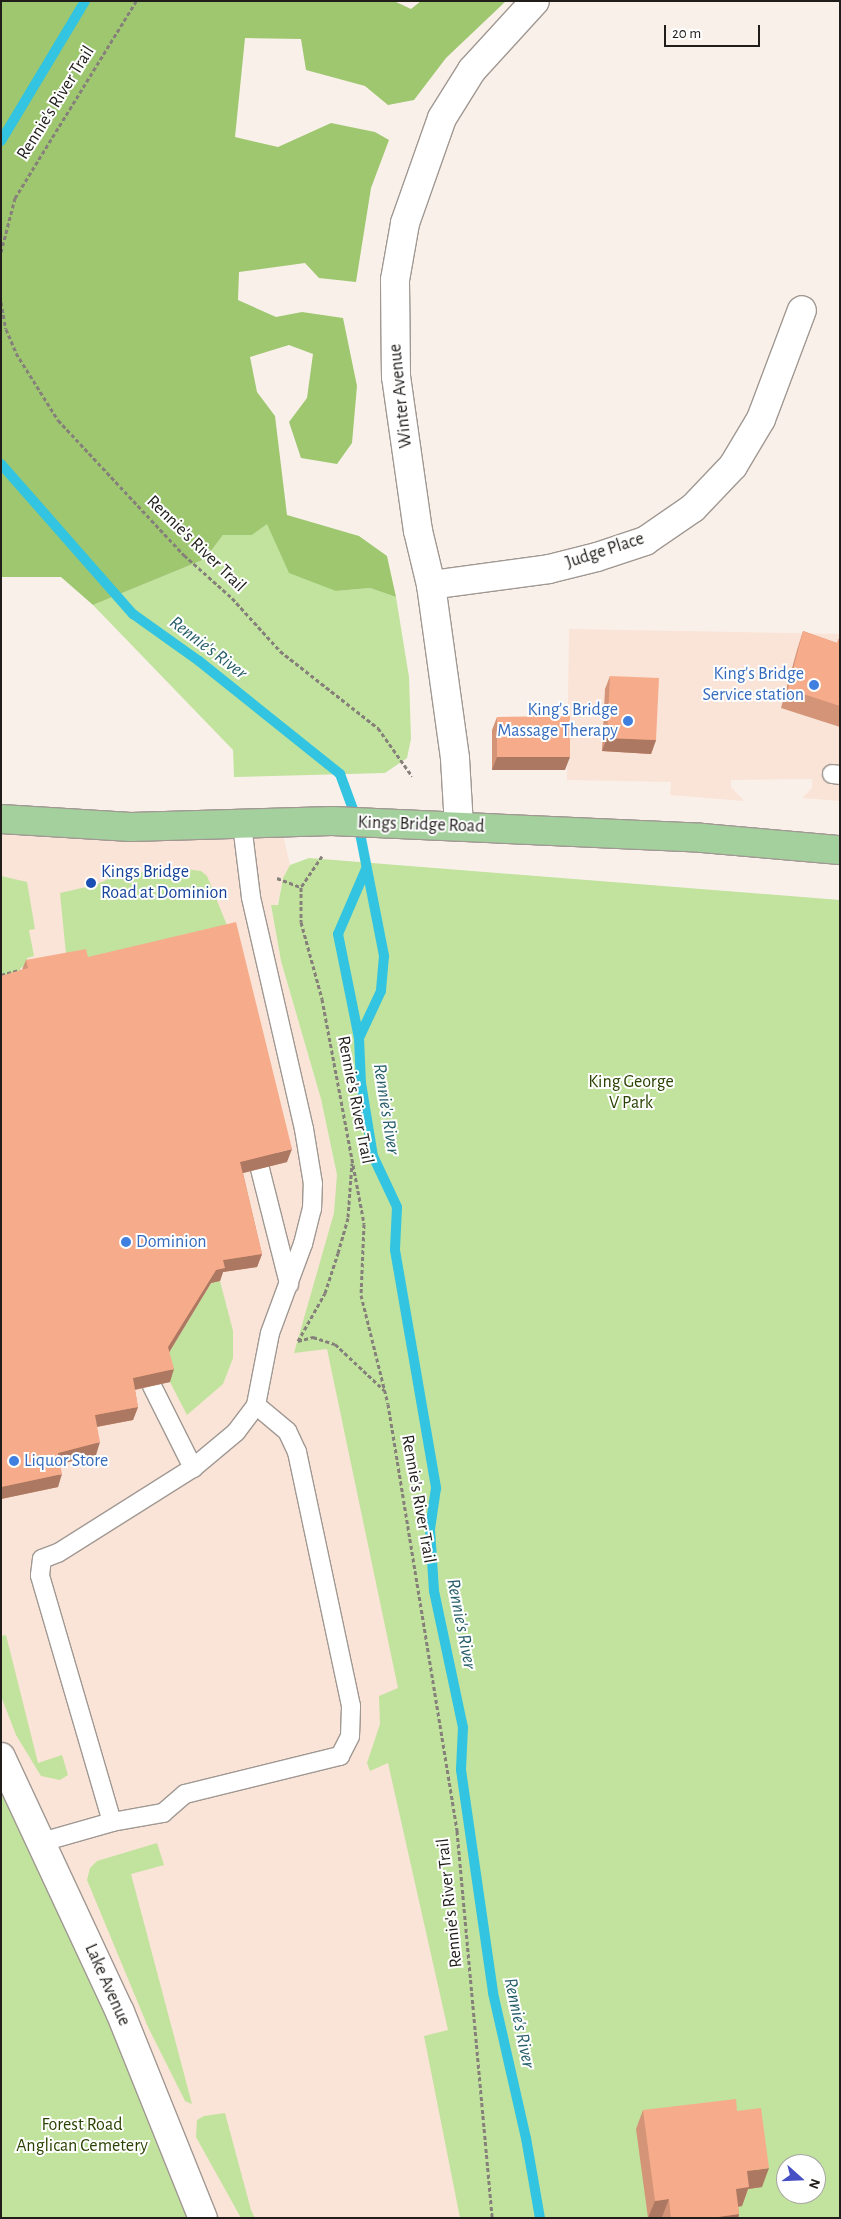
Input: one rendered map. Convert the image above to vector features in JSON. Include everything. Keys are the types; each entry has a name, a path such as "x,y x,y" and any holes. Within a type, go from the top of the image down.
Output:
{"main road":[{"name":"Kings Bridge Road","path":"1,819 130,827 332,822 458,826 702,838 840,850"}],"street":[{"name":"Winter Avenue","path":"458,826 455,758 431,585 418,531 396,377 395,280 405,223 442,118 472,70 535,1"},
{"name":"Judge Place","path":"431,585 549,569 597,557 645,541 693,508 733,466 761,419 802,310"},
{"name":"Lake Avenue","path":"1,1757 120,2012 202,2217"}],"lane":[{"path":"112,1822 40,1575 42,1559 58,1553 193,1468 236,1432 256,1405 270,1333 312,1209 313,1184 304,1129 251,897 242,825"},
{"path":"260,1169 288,1284"},
{"path":"152,1386 193,1468"},
{"path":"42,1842 112,1822 163,1813 185,1794 340,1756 350,1736 351,1706 296,1452 287,1431 256,1405"}],"path":[{"name":"Rennie's River Trail","path":"1,252 16,198 136,1"},
{"name":"Rennie's River Trail","path":"1,302 6,329 16,353 58,420 97,465 280,651 378,728 412,776"},
{"path":"277,878 301,887 322,856"},
{"name":"Rennie's River Trail","path":"301,887 301,922 322,999 364,1224 361,1295 385,1391 430,1649 457,1831 492,2218"},
{"path":"1,975 20,970"},
{"path":"352,1156 348,1217 338,1253 325,1293 298,1342 313,1337 335,1344 385,1391"}],"shaded area":[{"path":"569,629 840,634 840,801 802,798 812,788 812,779 731,780 731,787 744,801 670,795 671,782 567,780"},
{"path":"1,819 281,826 290,865 283,878 277,905 271,906 281,961 321,1099 337,1175 484,2218 203,2218 1,1757"}],"green space":[{"path":"1,1 394,1 411,9 421,1 506,1 446,58 414,100 388,105 365,86 306,70 301,39 245,38 235,137 278,147 331,123 375,132 389,140 371,188 356,282 319,278 305,263 239,272 238,300 276,317 302,312 343,318 357,386 352,443 337,464 301,458 289,422 307,398 313,354 289,345 250,357 257,392 275,416 287,515 359,536 387,556 396,597 370,588 336,591 289,573 267,524 252,535 223,535 205,559 93,605 61,577 1,577"},
{"path":"267,523 336,591 370,588 396,597 409,677 411,739 407,758 385,773 234,777 233,750 93,605 205,559 223,535 252,535"},
{"name":"King George V Park","path":"309,858 840,900 840,2218 460,2218 424,2036 448,2030 388,1763 370,1771 367,1763 380,1724 379,1696 398,1688 327,1349 294,1353 334,1213 337,1175 321,1099 281,961 271,905 278,905 283,878 290,865"},
{"path":"185,869 201,871 207,876 231,935 83,970 66,954 60,893 95,885 120,874"},
{"path":"1,876 27,882 35,929 29,930 34,956 27,958 28,966 20,968 23,981 1,987"},
{"path":"220,1281 233,1331 233,1358 223,1384 187,1415 170,1382 164,1361 211,1283"},
{"path":"6,1635 38,1763 62,1755 68,1775 60,1780 41,1776 16,1735 1,1696 1,1636"},
{"name":"Forest Road Anglican Cemetery","path":"1,1757 202,2218 1,2218"},
{"path":"157,1843 164,1865 131,1874 192,2104 185,2101 148,2027 87,1880 90,1868 97,1861"},
{"path":"225,2113 251,2210 255,2218 241,2218 196,2137 197,2120 204,2116"}],"building":[{"name":"King's Bridge Service station","path":"803,631 837,643 840,636 840,706 788,689"},
{"name":"King's Bridge Massage Therapy","path":"610,676 659,678 656,740 607,738"},
{"path":"570,716 570,757 497,757 497,717"},
{"name":"Dominion","path":"236,922 292,1149 240,1162 262,1254 223,1260 225,1268 216,1270 168,1347 174,1369 133,1378 138,1407 95,1415 100,1442 58,1453 62,1474 1,1487 1,976 28,968 26,960 86,949 88,957"},
{"path":"736,2099 737,2111 761,2108 769,2168 747,2171 749,2187 736,2189 739,2214 711,2218 671,2218 669,2199 655,2201 643,2110"}],"waterway":[{"name":"Rennie's River","path":"1,141 85,1"},
{"name":"Rennie's River","path":"1,464 133,614 199,661 340,774 358,823 384,956 381,991 359,1038"},
{"name":"Rennie's River","path":"366,869 338,934 359,1038 361,1083 373,1156 397,1207 395,1250 436,1488 430,1529 434,1591 463,1727 461,1770 493,1993 526,2138 540,2218"}],"place":[{"name":"King's Bridge Service station","path":"814,685"},
{"name":"King's Bridge Massage Therapy","path":"628,721"},
{"name":"Kings Bridge Road at Dominion","path":"91,883"},
{"name":"Dominion","path":"126,1242"},
{"name":"Liquor Store","path":"14,1461"}]}
